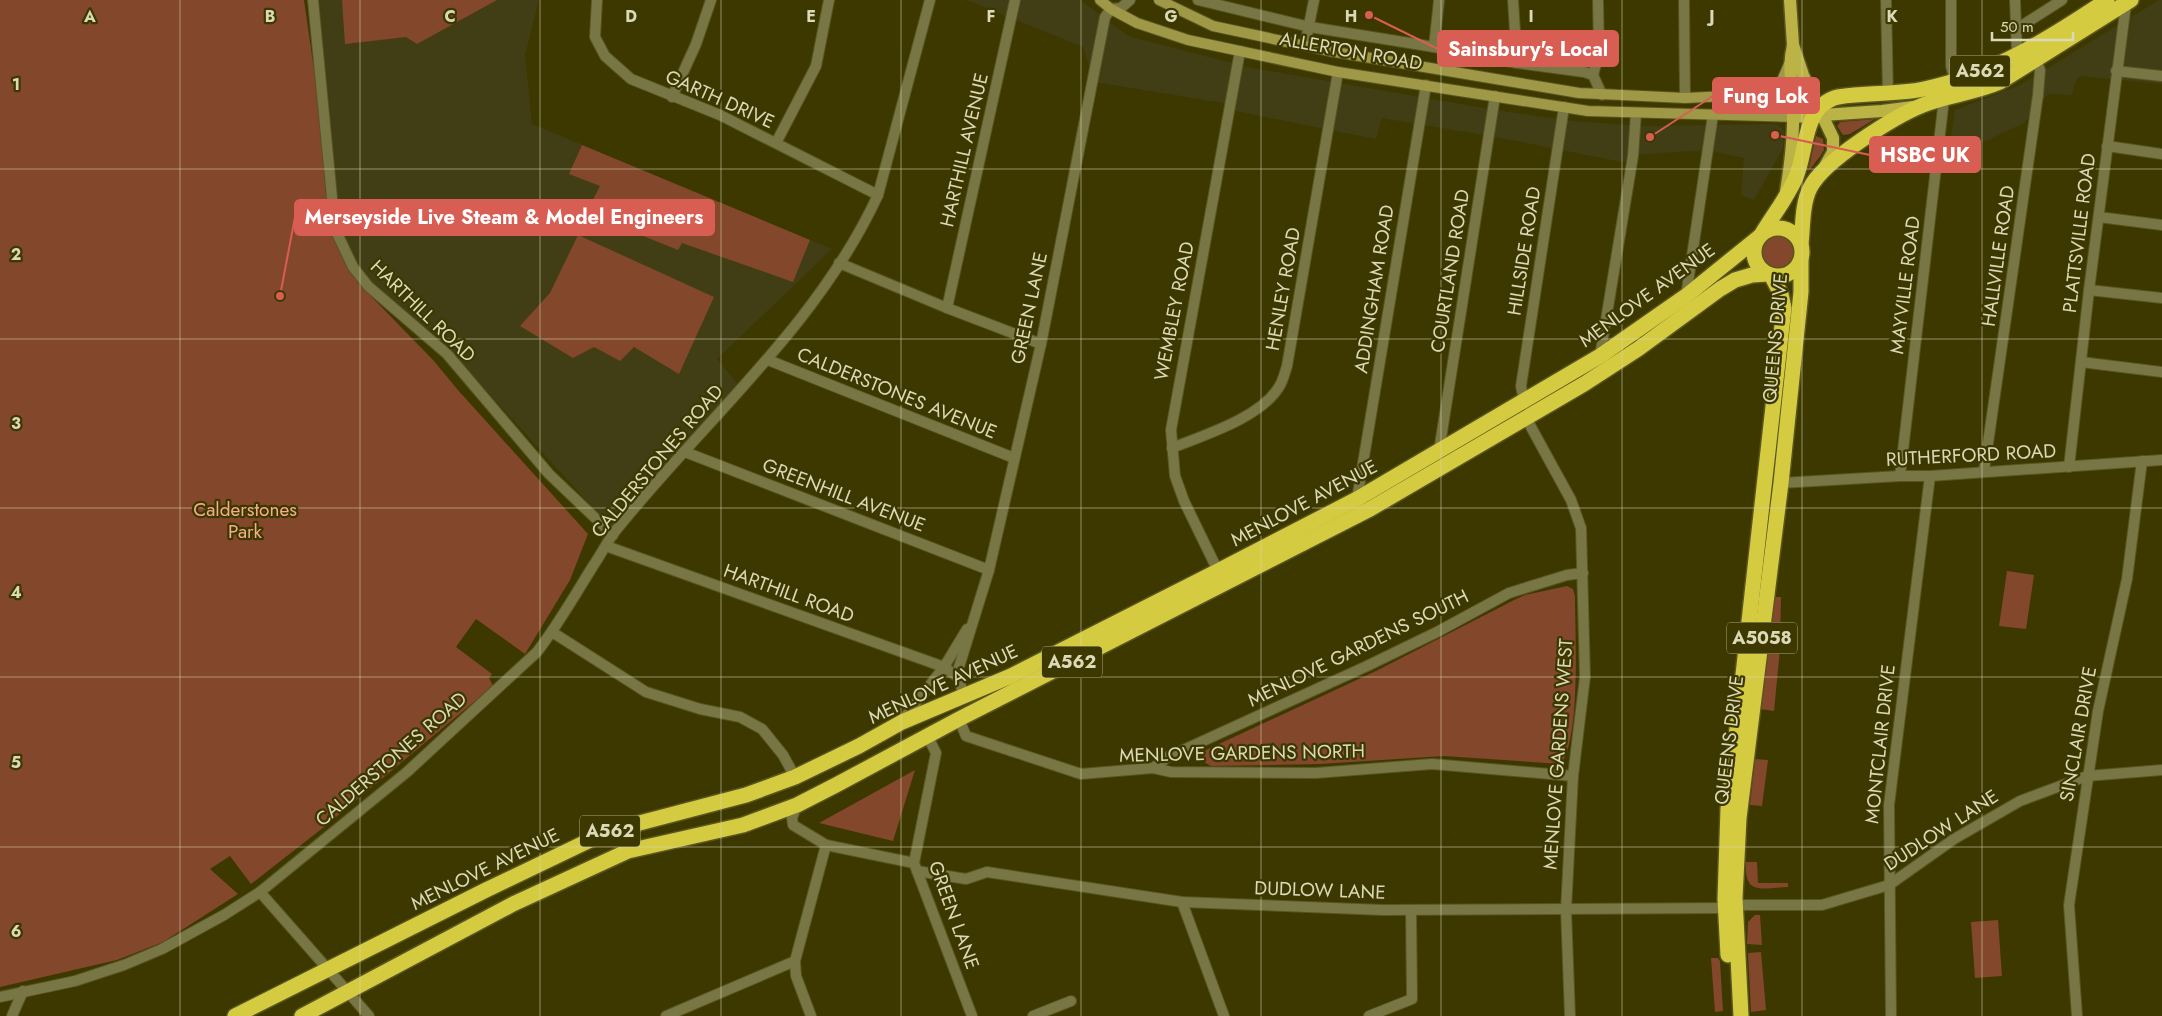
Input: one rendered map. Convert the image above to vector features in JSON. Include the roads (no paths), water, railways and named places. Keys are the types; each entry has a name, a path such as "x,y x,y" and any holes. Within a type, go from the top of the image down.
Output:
{"highway":[{"name":"ALLERTON ROAD","path":"1922,105 1993,85 2027,53 2107,0"},
{"name":"ALLERTON ROAD","path":"1818,109 1837,97 1888,95 1955,81 2027,53 2128,2"},
{"name":"A562","path":"1818,109 1809,130 1802,163 1795,179 1761,235 1754,251 1757,265 1769,275 1785,276 1798,267 1801,261 1804,207 1810,188 1822,170 1860,141 1922,105"},
{"path":"1761,235 1778,228 1785,228 1798,237 1801,244"},
{"name":"MENLOVE AVENUE","path":"235,1016 486,890 609,831 746,795 795,777 859,746 898,724 1011,676 1218,572 1357,498 1600,356 1686,296 1761,235"},
{"name":"QUEENS DRIVE","path":"1741,1016 1730,907 1739,818 1781,483 1801,292 1801,261"},
{"name":"MENLOVE AVENUE","path":"302,1016 513,904 628,851 742,825 797,805 959,719 1370,508 1526,418 1638,349 1720,289 1736,280 1752,275 1769,275"},
{"name":"QUEENS DRIVE","path":"1732,1016 1728,808 1784,308 1781,294 1769,275"},
{"path":"959,719 964,696"},
{"path":"898,724 904,749"}],"main road":[{"name":"ALLERTON ROAD","path":"1100,0 1111,9 1138,23 1188,40 1338,72 1588,111 1713,115 1793,105 1818,109"},
{"path":"1790,0 1793,45 1803,75 1818,109 1830,129 1834,145 1833,152 1822,170"},
{"name":"ALLERTON ROAD","path":"1165,1 1213,26 1338,52 1602,95 1685,98 1767,95 1793,105 1818,109 1882,111 1922,105"},
{"path":"1767,95 1780,85 1785,76 1793,45"},
{"path":"1784,197 1793,154 1793,105 1789,63"},
{"path":"1703,98 1732,103 1793,105"}],"street":[{"name":"HARTHILL ROAD","path":"313,0 335,229 353,268 368,286 447,354 549,474 613,535"},
{"name":"GARTH DRIVE","path":"597,0 595,37 605,56 632,79 672,97 720,115 878,195"},
{"path":"672,97 696,44 711,0"},
{"path":"776,143 816,66 829,0"},
{"name":"CALDERSTONES ROAD","path":"3,996 75,981 124,965 162,949 224,915 260,892 407,772 537,652 552,632 613,535 768,360 815,300 865,224 878,195 930,0"},
{"name":"HARTHILL AVENUE","path":"947,308 1016,0"},
{"path":"1111,9 1121,8 1130,0"},
{"name":"ALLERTON ROAD","path":"1198,0 1310,27 1434,47 1517,63 1584,72 1592,75"},
{"path":"1305,45 1314,0"},
{"path":"1434,47 1439,0"},
{"path":"1513,0 1517,63"},
{"path":"1598,0 1600,53 1592,75 1602,95"},
{"path":"1684,0 1685,98"},
{"path":"1886,0 1888,95"},
{"path":"1951,0 1951,66 1955,81"},
{"name":"HALLVILLE ROAD","path":"1984,471 2040,78 2015,30 2015,0"},
{"path":"2015,30 2062,0"},
{"name":"PLATTSVILLE ROAD","path":"2070,467 2089,290 2116,71 2128,2"},
{"name":"GREEN LANE","path":"958,677 989,570 1041,344 1105,17 1111,9"},
{"name":"WEMBLEY ROAD","path":"1218,572 1175,476 1171,430 1240,51"},
{"path":"2116,71 2162,76"},
{"name":"HENLEY ROAD","path":"1172,448 1233,422 1262,405 1279,388 1288,366 1338,72"},
{"name":"ADDINGHAM ROAD","path":"1357,498 1426,85"},
{"name":"COURTLAND ROAD","path":"1439,451 1495,96"},
{"name":"MAYVILLE ROAD","path":"1900,476 1944,99"},
{"name":"HILLSIDE ROAD","path":"1524,401 1521,386 1564,107"},
{"path":"1600,356 1633,156 1636,113"},
{"path":"1686,296 1713,115"},
{"path":"2107,146 2162,154"},
{"path":"2099,217 2162,225"},
{"path":"839,263 947,308 1041,344"},
{"path":"2089,290 2162,298"},
{"name":"CALDERSTONES AVENUE","path":"768,360 1014,458"},
{"path":"2081,362 2162,372"},
{"name":"MENLOVE GARDENS WEST","path":"1526,418 1571,500 1581,528 1585,677 1573,776 1566,910 1570,1016"},
{"name":"GREENHILL AVENUE","path":"685,452 989,570"},
{"name":"RUTHERFORD ROAD","path":"1781,483 1930,476 2162,460"},
{"name":"SINCLAIR DRIVE","path":"2077,1016 2069,905 2098,711 2127,579 2142,461"},
{"name":"MONTCLAIR DRIVE","path":"1891,1016 1888,805 1930,476"},
{"name":"HARTHILL ROAD","path":"606,546 944,667 958,677"},
{"name":"MENLOVE GARDENS SOUTH","path":"1153,768 1168,757 1200,744 1437,632 1509,593 1566,575 1583,573"},
{"name":"GREEN LANE","path":"898,724 944,667 977,613"},
{"path":"552,632 646,692 700,709 740,717 762,729 784,755 795,777"},
{"path":"958,677 964,696"},
{"name":"MENLOVE GARDENS NORTH","path":"959,719 966,736 1081,774 1153,768 1171,772 1316,773 1432,764 1573,776"},
{"name":"GREEN LANE","path":"928,736 936,753 916,867 972,1016"},
{"name":"DUDLOW LANE","path":"797,805 792,818 793,825 826,845 966,879 987,872 1182,902 1411,910 1566,910 1822,905 1889,885 1954,839 2020,801 2087,776 2162,770"},
{"path":"811,1016 796,976 796,961 826,845"},
{"path":"260,892 369,1016"},
{"path":"1182,902 1224,1016"},
{"path":"1369,1016 1412,999 1411,910"},
{"path":"666,1016 796,961"},
{"path":"12,1016 23,991"},
{"path":"1033,1016 1071,1001"}],"place":[{"name":"Sainsbury's Local","path":"1369,15"},
{"name":"HSBC UK","path":"1775,135"},
{"name":"Fung Lok","path":"1650,137"},
{"name":"Merseyside Live Steam & Model Engineers","path":"280,296"}],"park label":[{"name":"Calderstones Park","path":"245,520"}]}
